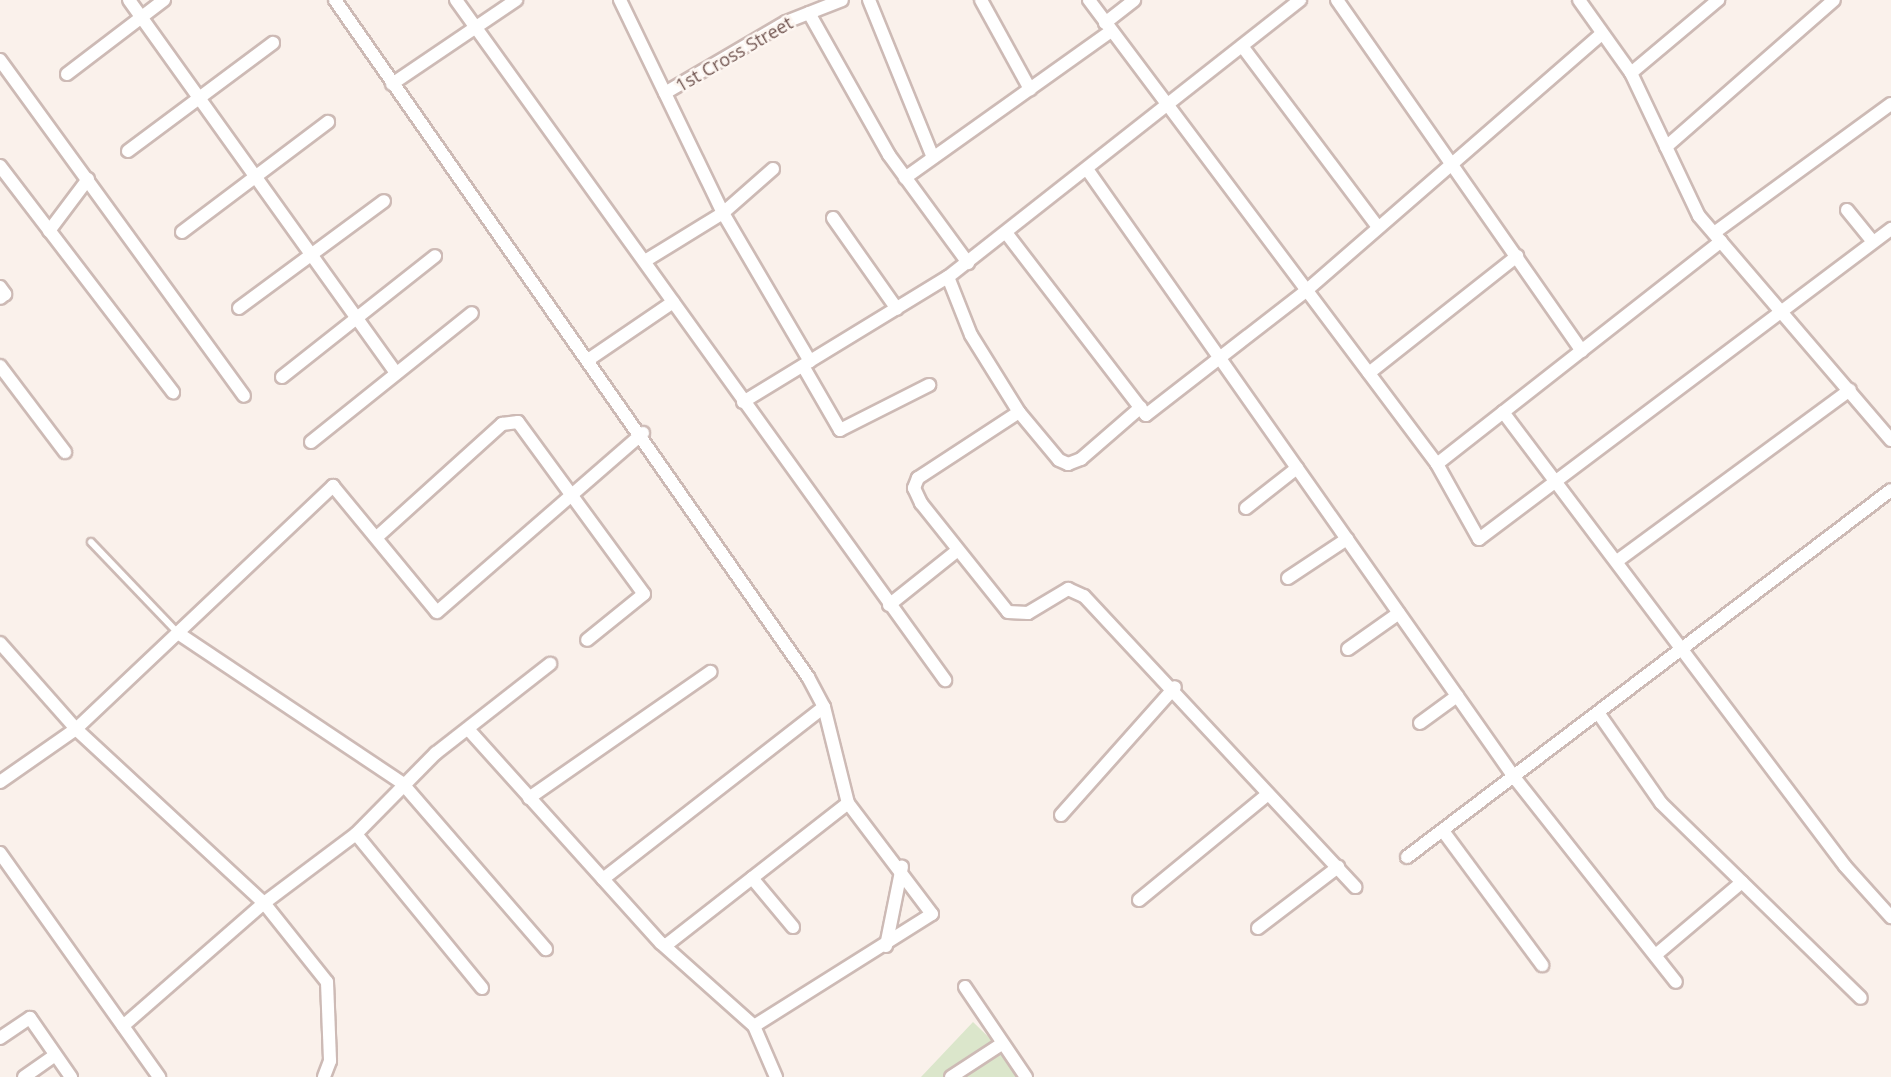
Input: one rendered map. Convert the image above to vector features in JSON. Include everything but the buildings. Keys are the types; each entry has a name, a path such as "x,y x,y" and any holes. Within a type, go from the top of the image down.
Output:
{"street":[{"path":"130,0 396,373"},
{"path":"67,74 164,0"},
{"path":"335,0 643,433 824,707 848,803 902,867 932,914 886,946 754,1026"},
{"path":"456,0 945,680"},
{"path":"393,84 516,0"},
{"path":"621,0 723,213 807,363 840,430 929,385"},
{"name":"1st Cross Street","path":"665,93 808,13 842,0"},
{"path":"869,0 933,158"},
{"path":"981,0 1030,89"},
{"path":"1089,0 1437,464 1479,539 1778,310 1891,229"},
{"path":"905,178 1030,89 1108,27 1134,0"},
{"path":"743,402 948,277 1089,172 1300,0"},
{"path":"1337,0 1582,351"},
{"path":"1579,0 1631,73 1666,147 1717,237 1891,440"},
{"path":"1631,73 1718,0"},
{"path":"1666,147 1834,0"},
{"path":"808,13 905,178 968,262"},
{"path":"1007,233 1146,415 1221,360 1307,290 1450,161 1601,34"},
{"path":"128,151 273,43"},
{"path":"1242,46 1378,227"},
{"path":"0,60 244,396"},
{"path":"1437,464 1582,351 1717,237 1891,104"},
{"path":"182,232 328,122"},
{"path":"0,166 173,392"},
{"path":"645,261 723,213 773,169"},
{"path":"1089,172 1514,777 1658,953 1676,982"},
{"path":"49,231 88,179"},
{"path":"239,308 384,201"},
{"path":"1847,210 1873,242"},
{"path":"833,218 897,309"},
{"path":"282,377 435,256"},
{"path":"1369,373 1517,257"},
{"path":"948,277 971,335 1019,412 1068,464 1141,407"},
{"path":"0,287 0,298"},
{"path":"589,360 673,302"},
{"path":"312,442 472,313"},
{"path":"0,366 65,452"},
{"path":"1617,561 1850,390"},
{"path":"1019,412 918,478 914,488 921,503 1008,612 1028,613 1044,606 1061,591 1075,591 1175,687 1268,794 1355,887"},
{"path":"1503,412 1685,649 1845,866 1891,917"},
{"path":"377,537 511,419 525,428 570,495 644,594 587,640"},
{"path":"0,782 76,729 333,486 437,612 643,433"},
{"path":"1245,508 1297,468"},
{"path":"1407,857 1685,649 1891,490"},
{"path":"1288,578 1347,539"},
{"path":"889,605 958,550"},
{"path":"1349,649 1399,613"},
{"path":"178,633 402,783 546,950"},
{"path":"0,643 76,729 264,903 327,982 330,1061 324,1077"},
{"path":"123,1026 264,903 355,834 402,783 550,664"},
{"path":"529,798 710,672"},
{"path":"1061,815 1175,687"},
{"path":"1420,723 1457,696"},
{"path":"603,879 824,707"},
{"path":"1599,714 1661,803 1861,998"},
{"path":"468,729 665,946 754,1026 776,1077"},
{"path":"1139,901 1268,794"},
{"path":"665,946 848,803"},
{"path":"1443,831 1542,964"},
{"path":"355,834 482,988"},
{"path":"0,853 159,1077"},
{"path":"886,946 902,867"},
{"path":"1258,928 1338,867"},
{"path":"752,878 793,927"},
{"path":"1658,953 1742,882"},
{"path":"965,987 1000,1045 1027,1077"},
{"path":"0,1038 30,1018 71,1077"},
{"path":"951,1077 1000,1045"},
{"path":"24,1077 55,1055"}],"lane":[{"path":"91,542 178,633"}],"green space":[{"path":"973,1022 1030,1077 921,1077"}]}
